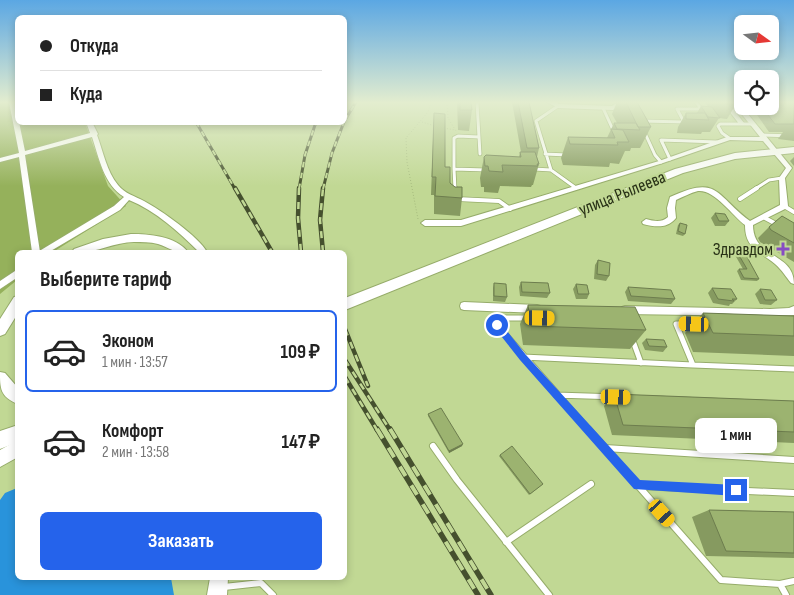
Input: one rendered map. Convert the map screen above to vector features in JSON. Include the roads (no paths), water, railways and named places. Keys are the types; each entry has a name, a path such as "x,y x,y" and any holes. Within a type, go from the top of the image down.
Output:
{"main road":[{"name":"улица Рылеева","path":"347,303 679,171 727,156 774,150 794,150"},
{"path":"0,440 15,434"}],"street":[{"path":"17,130 36,250"},
{"path":"93,130 114,185 127,198 142,203 164,218 189,237 200,250"},
{"path":"749,224 784,206 782,178 789,168 757,130"},
{"path":"0,160 95,134"},
{"path":"425,223 456,224 661,162 728,138 763,137"},
{"path":"646,222 662,224 669,222 672,218 671,208 673,199 682,194 703,189 716,191 733,212 749,224"},
{"path":"47,250 117,208 127,198"},
{"path":"749,224 748,235 756,248 779,263 794,280"},
{"path":"84,250 103,243 136,239 162,242 179,250"},
{"path":"0,286 15,274"},
{"path":"0,330 15,306"},
{"path":"464,306 548,309"},
{"path":"613,311 670,309 760,313 791,312 794,310"},
{"path":"0,378 9,390 15,394"},
{"path":"0,459 15,450"}],"lane":[{"path":"479,130 480,154"},
{"path":"538,130 551,170"},
{"path":"613,130 617,139"},
{"path":"643,130 655,155 661,162"},
{"path":"721,130 728,138"},
{"path":"763,137 794,136"},
{"path":"479,137 454,138 455,196 457,199 499,201 510,209"},
{"path":"670,159 661,140 717,142"},
{"path":"545,154 570,155"},
{"path":"454,169 495,170"},
{"path":"526,169 551,170 576,188"},
{"path":"740,199 769,180 782,178"},
{"path":"784,206 794,212"},
{"path":"762,218 781,227"},
{"path":"530,318 500,318 496,320 497,325 523,357 721,580 780,584 794,581"},
{"path":"693,365 676,324 703,325"},
{"path":"629,332 640,363"},
{"path":"523,357 794,369"},
{"path":"556,395 626,397"},
{"path":"433,446 549,595"},
{"path":"605,448 794,460"},
{"path":"506,542 591,484"},
{"path":"638,486 794,493"},
{"path":"218,587 261,582 272,595"},
{"path":"780,584 786,595"}],"water":[{"path":"15,489 15,580 171,580 174,595 0,595 0,500 5,493"}],"railway":[{"path":"201,130 235,189"},
{"path":"299,189 305,155 313,130"},
{"path":"323,189 332,153 341,130"},
{"path":"235,188 271,250"},
{"path":"299,188 298,218 301,250"},
{"path":"323,188 320,220 323,250"},
{"path":"347,334 368,386"},
{"path":"347,363 390,430"},
{"path":"347,380 377,430"},
{"path":"377,429 478,595"},
{"path":"390,429 491,595"}],"place":[{"name":"Здравдом","path":"783,249"}]}
